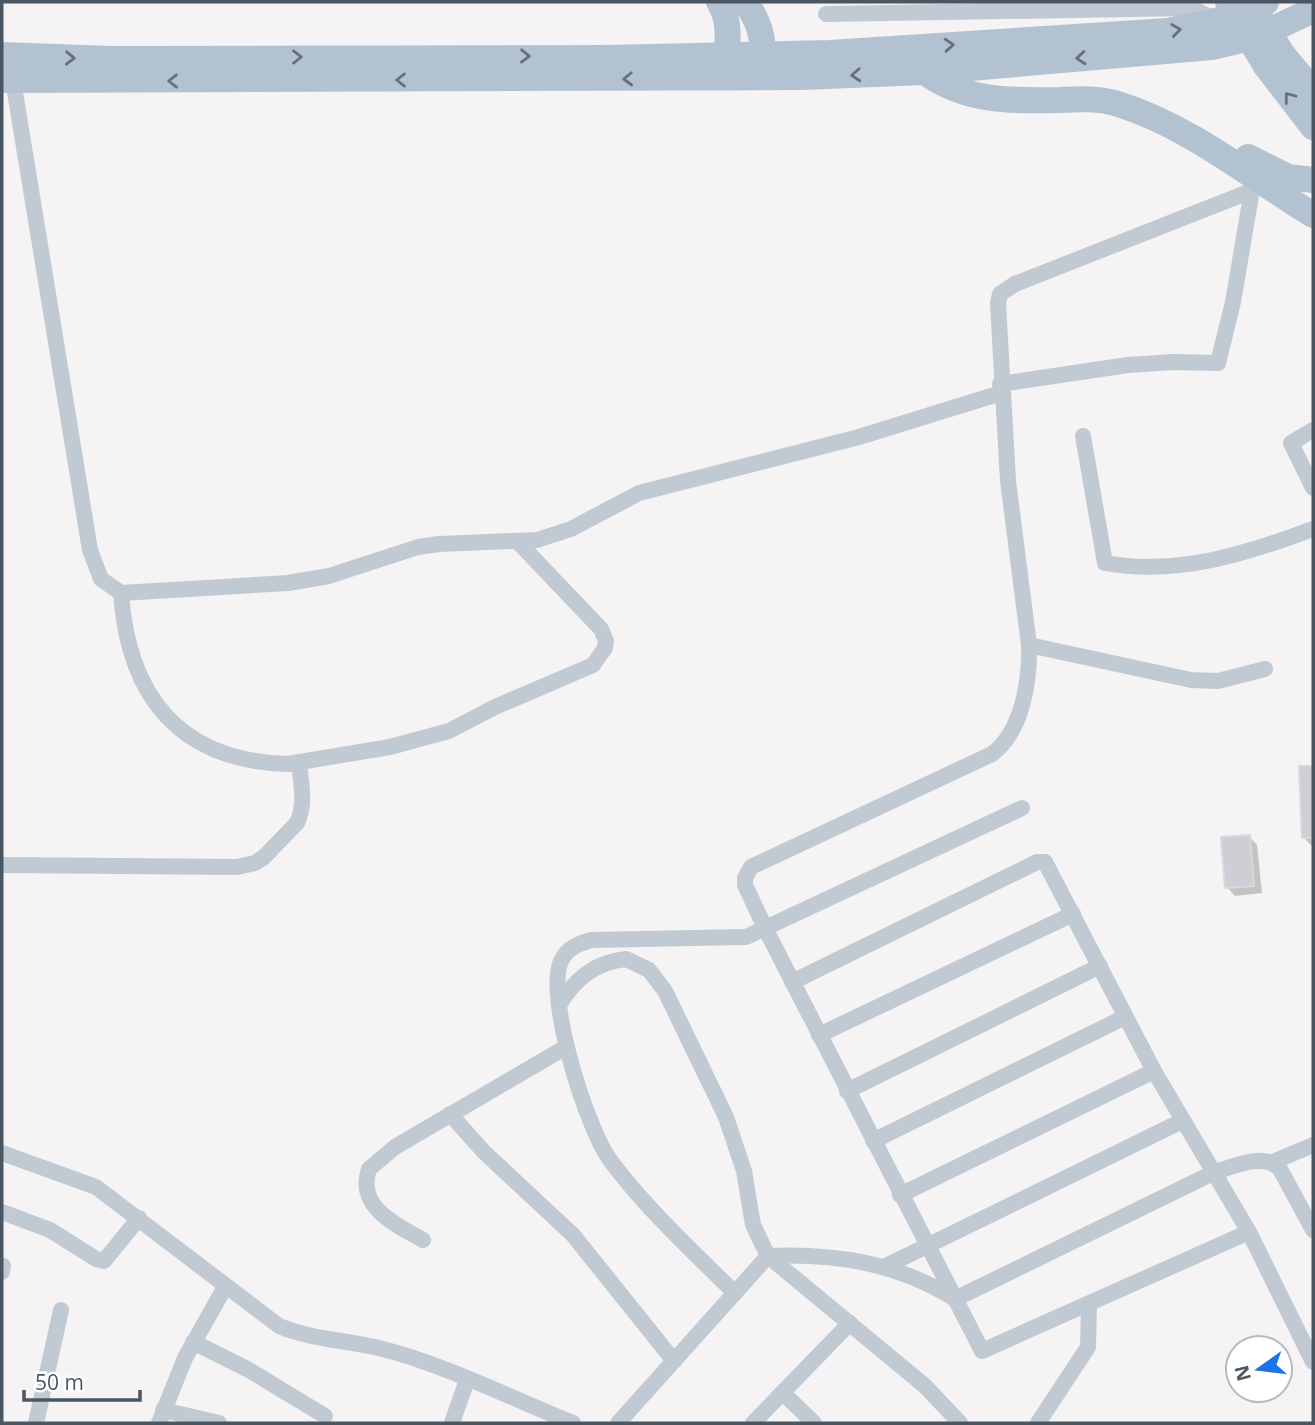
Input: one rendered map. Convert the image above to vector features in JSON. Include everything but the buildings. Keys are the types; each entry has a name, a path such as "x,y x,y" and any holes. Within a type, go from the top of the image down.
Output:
{"main road":[{"path":"719,2 727,23 725,66"},
{"path":"746,2 756,16 763,66"},
{"path":"1250,2 1275,61 1313,127"},
{"path":"763,66 901,49 1114,37 1199,27 1213,9 1266,2"},
{"path":"1213,9 1313,91"},
{"path":"2,55 763,66 924,72 1212,47 1258,36 1313,10"},
{"path":"901,49 924,72 969,93 1002,101 1086,99 1114,103 1156,119 1279,183 1313,215"},
{"path":"7,80 611,80 725,66"}],"street":[{"path":"826,14 1213,9"},
{"path":"7,80 90,550 101,579 121,593 288,583 329,576 418,547 462,542 518,542 571,529 639,493 859,437 1000,388 1128,365 1218,363 1233,302 1279,183"},
{"path":"1248,1231 982,1351 792,982 745,885 745,878 751,867 971,765 1006,744 1018,713 1029,645 1008,481 1000,388 1000,294 1008,288 1279,183"},
{"path":"1313,430 1292,443 1313,488"},
{"path":"1083,436 1105,563 1127,567 1188,566 1313,529"},
{"path":"121,593 123,618 138,669 149,692 178,730 207,748 268,764 299,763 441,734 495,707 593,665 605,648 606,641 601,629 518,542"},
{"path":"1029,645 1191,680 1217,681 1265,669"},
{"path":"2,865 237,867 256,863 300,817 302,802 299,763"},
{"path":"735,1293 691,1250 611,1162 592,1125 566,1047 559,1005 560,963 577,944 591,940 732,939 766,930 1022,808"},
{"path":"792,982 1037,862 1045,862 1050,866 1125,1017 1182,1121 1248,1231 1313,1362"},
{"path":"819,1035 1073,914"},
{"path":"559,1005 581,976 600,966 626,959 649,970 665,991 726,1117 744,1171 753,1225 768,1256 925,1386 960,1423"},
{"path":"847,1091 1100,966"},
{"path":"873,1141 1125,1017"},
{"path":"424,1240 380,1213 367,1198 366,1178 376,1160 566,1047"},
{"path":"900,1195 1154,1070"},
{"path":"450,1114 484,1152 573,1235 674,1361"},
{"path":"886,1266 1182,1121"},
{"path":"955,1299 1215,1172 1261,1160 1273,1162 1313,1145"},
{"path":"2,1153 84,1180 139,1218 265,1318 293,1332 383,1349 573,1423"},
{"path":"1273,1162 1286,1177 1313,1230"},
{"path":"2,1212 50,1230 96,1259 104,1261 139,1218"},
{"path":"618,1423 768,1256 814,1256 886,1266 922,1279 955,1299"},
{"path":"219,1423 161,1417 193,1342 225,1287"},
{"path":"1038,1423 1088,1347 1089,1304"},
{"path":"36,1423 61,1310"},
{"path":"753,1423 850,1323"},
{"path":"193,1342 248,1370 325,1416"},
{"path":"453,1423 467,1380"},
{"path":"783,1392 814,1423"}]}
